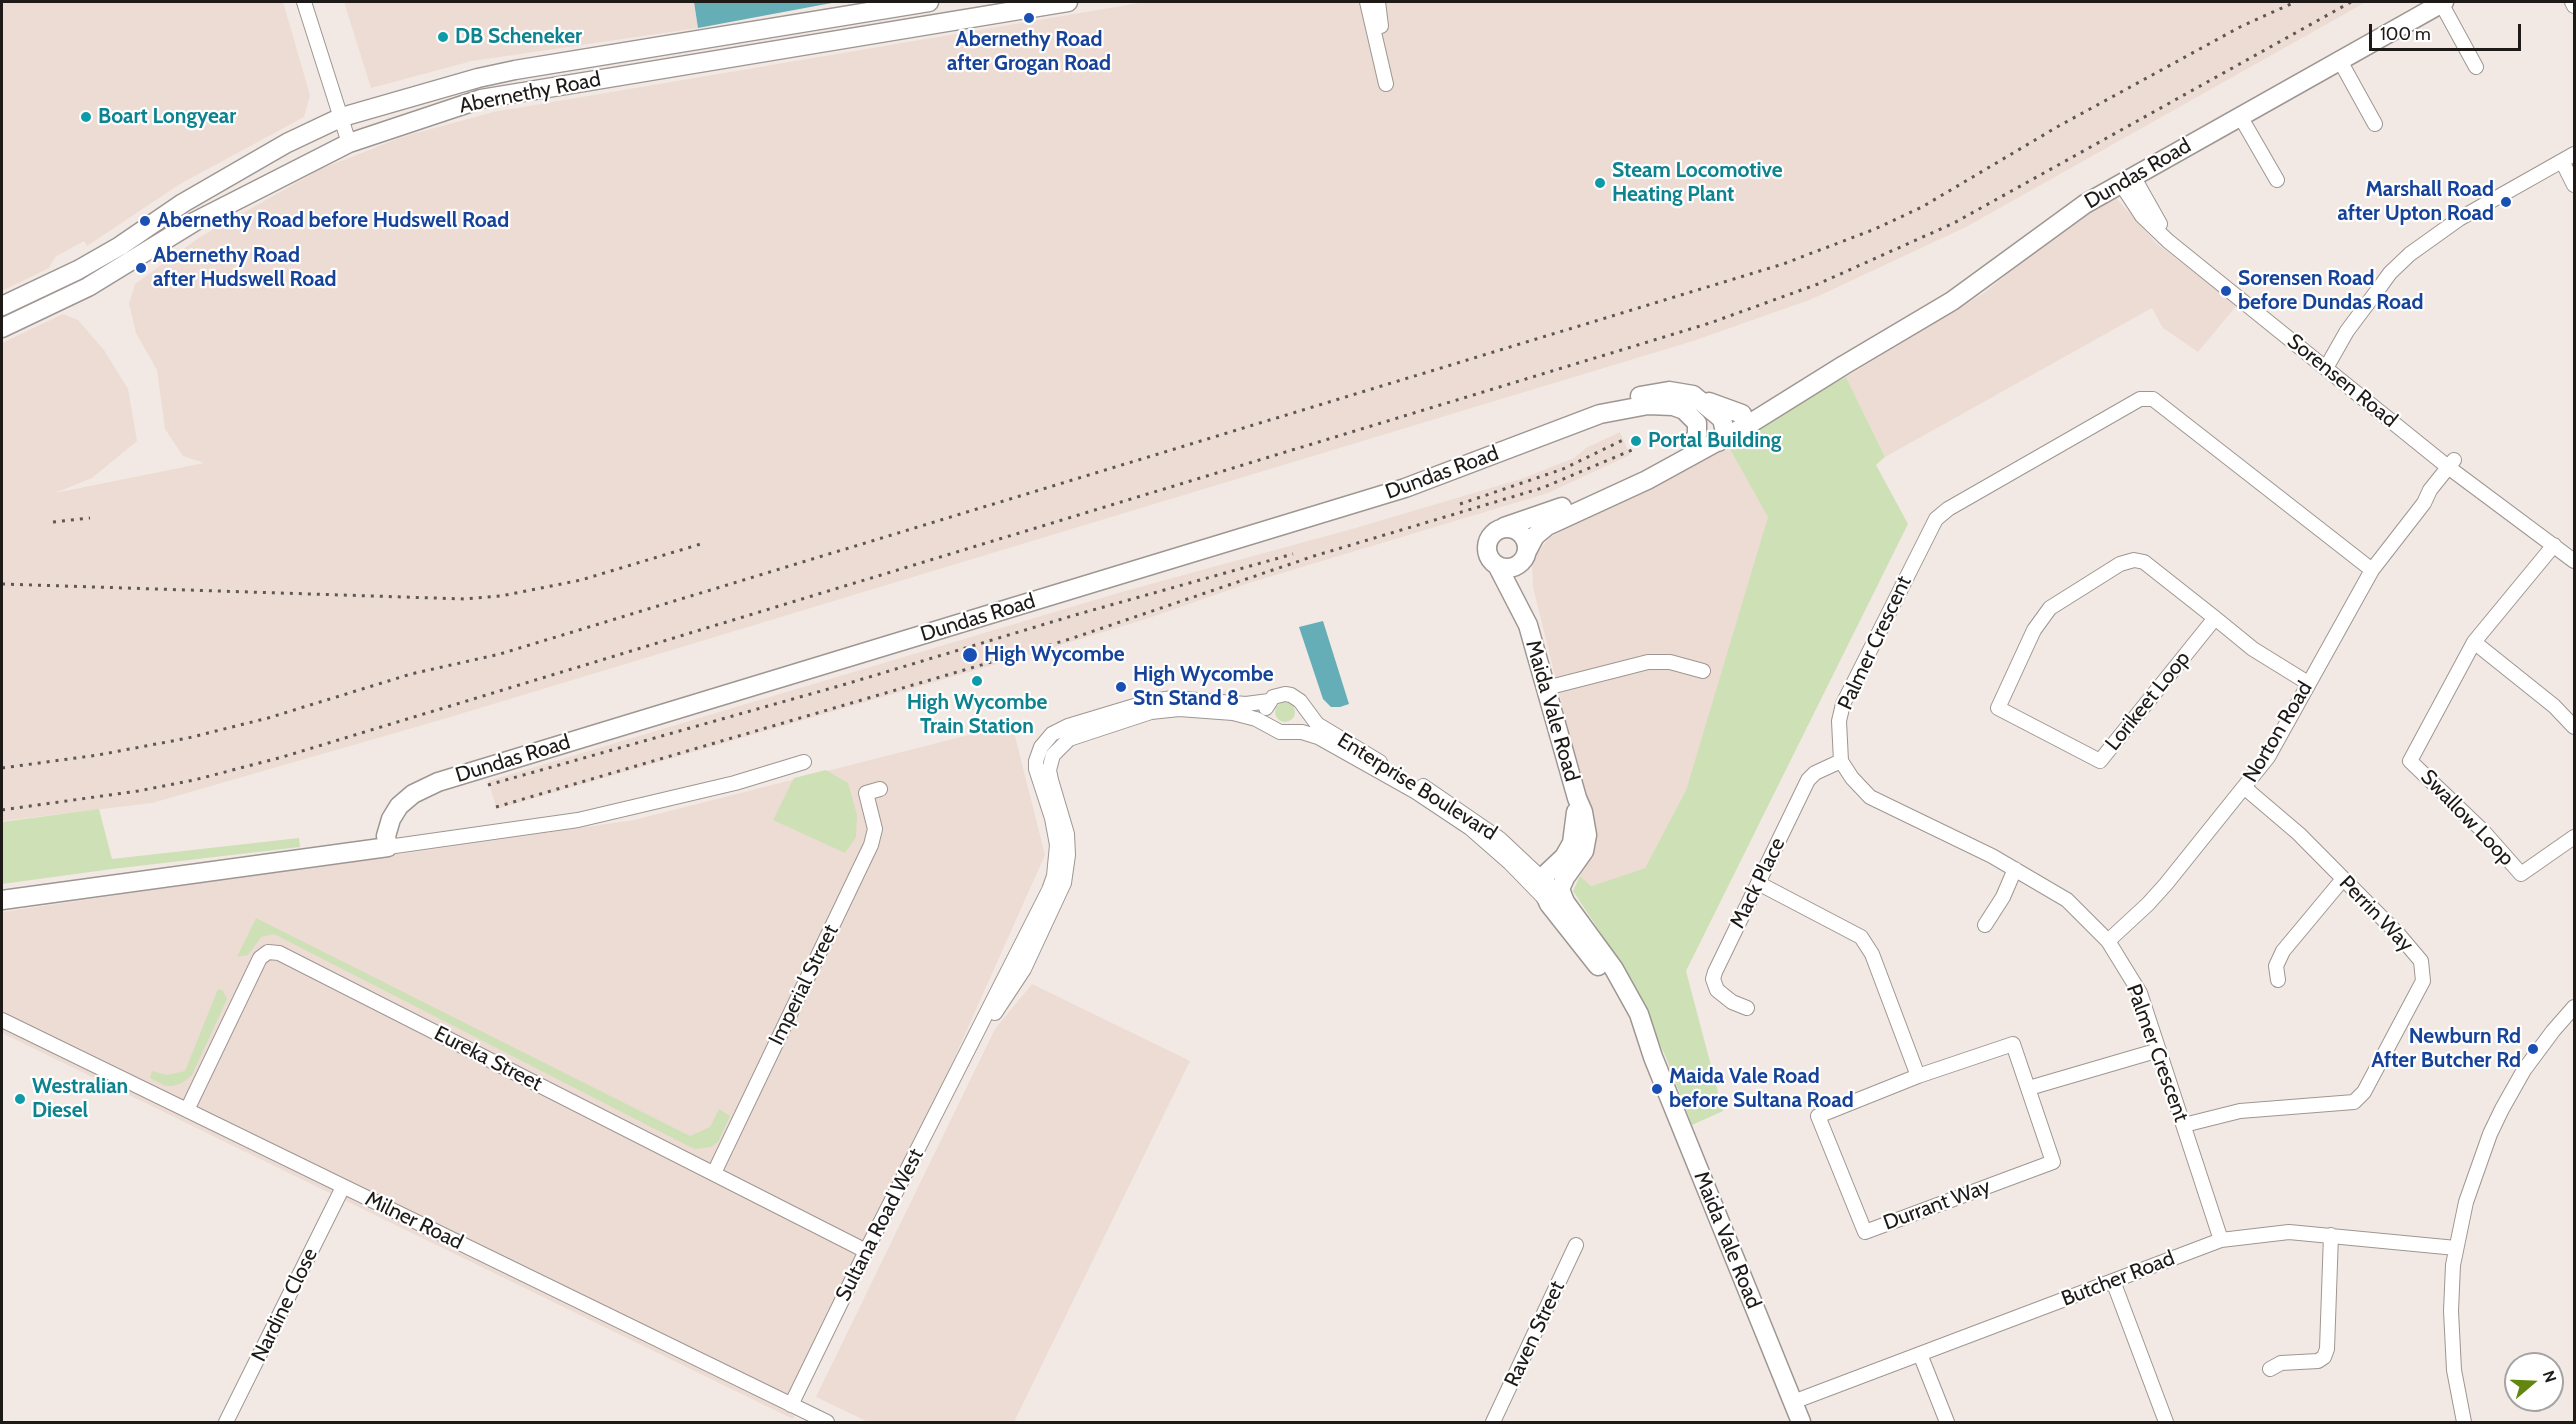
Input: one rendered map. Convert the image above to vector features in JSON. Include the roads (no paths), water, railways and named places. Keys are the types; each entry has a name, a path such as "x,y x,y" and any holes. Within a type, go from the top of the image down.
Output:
{"main road":[{"name":"Abernethy Road","path":"2,306 78,270 120,246 183,203 287,143 342,117 478,78 515,70 929,2"},
{"name":"Abernethy Road","path":"2,327 88,287 194,222 349,143 481,99 1068,2"},
{"name":"Dundas Road","path":"1560,513 1647,480 1720,433 1816,384 1844,364 1952,301 2071,213 2442,2"},
{"name":"Dundas Road","path":"1560,513 1691,444 1720,433 1742,414 1814,375 1844,364"},
{"name":"Dundas Road","path":"388,847 386,836 391,819 399,806 412,794 438,782 1405,488 1600,414 1623,401 1643,394 1669,391 1693,395 1742,414"},
{"path":"1693,395 1717,413 1720,433"},
{"name":"Dundas Road","path":"1600,414 1661,404 1684,411 1720,433"},
{"path":"1691,444 1698,431 1693,417"},
{"path":"1504,527 1560,513"},
{"path":"1497,565 1503,568 1516,566 1540,530 1560,513"},
{"path":"1504,527 1522,533 1527,545 1526,554"},
{"name":"Maida Vale Road","path":"1504,527 1492,534 1487,547 1488,554 1497,565 1528,625"},
{"name":"Maida Vale Road","path":"1526,554 1520,576 1528,625 1577,798 1572,843 1551,883 1653,1057 1801,1422"},
{"path":"2,900 388,847"}],"street":[{"path":"304,2 349,143"},
{"path":"2442,2 2476,67"},
{"path":"2572,2 2574,6"},
{"path":"1376,3 1386,84"},
{"path":"2339,59 2375,124"},
{"path":"2240,116 2277,180"},
{"path":"2325,362 2335,340 2347,331 2390,273 2432,237 2574,154"},
{"path":"2562,161 2574,185"},
{"name":"Sorensen Road","path":"2127,180 2159,224 2492,498 2574,561"},
{"name":"Palmer Crescent","path":"2221,1240 2140,993 2108,941 2067,900 2015,869 1870,797 1852,778 1841,761 1839,721 1844,704 1936,519 1948,509 2140,399 2152,399 2372,570"},
{"name":"Norton Road","path":"2108,941 2148,904 2268,757 2372,570 2424,503 2430,490 2455,466"},
{"name":"Swallow Loop","path":"2554,545 2474,642 2410,761 2483,831 2521,874 2574,837"},
{"name":"Lorikeet Loop","path":"2215,618 2100,761 1998,708 2034,630 2050,608 2127,560 2144,562 2215,618 2253,649 2308,683"},
{"path":"2474,642 2554,706 2574,728"},
{"path":"1546,688 1648,662 1670,662 1703,671"},
{"path":"970,1046 1025,941 1054,876 1055,832 1036,770 1038,754 1047,739 1068,726 1162,699 1186,698 1252,704 1269,701 1285,694 1296,697 1302,705 1302,721 1290,732"},
{"path":"1269,701 1265,712 1271,727"},
{"name":"Enterprise Boulevard","path":"1302,705 1317,724 1451,803 1500,839 1551,883"},
{"name":"Enterprise Boulevard","path":"970,1046 1010,993 1064,883 1068,855 1067,834 1049,770 1056,749 1078,735 1144,714 1171,709 1233,713 1257,719 1280,732 1302,732 1318,737 1416,792 1551,883"},
{"name":"Mack Place","path":"1747,1008 1722,996 1714,985 1713,979 1808,780 1815,773 1841,761"},
{"path":"388,847 525,829 588,818 735,783 804,762"},
{"name":"Perrin Way","path":"2184,1125 2240,1111 2354,1102 2364,1092 2420,988 2424,971 2421,961 2299,834 2245,788"},
{"name":"Imperial Street","path":"714,1173 871,845 875,829 866,793"},
{"path":"1985,925 2003,897 2015,869"},
{"path":"2278,980 2276,966 2283,951 2343,879"},
{"path":"1758,883 1861,937 1872,954 1918,1076"},
{"name":"Eureka Street","path":"188,1110 260,958 268,952 279,953 866,1251"},
{"path":"2464,1422 2451,1338 2451,1311 2456,1248 2466,1202 2502,1109 2524,1070 2574,1007"},
{"name":"Milner Road","path":"2,1020 791,1405 819,1421"},
{"name":"Durrant Way","path":"2013,1044 2053,1162 1865,1232 1818,1116 1918,1076 2013,1044"},
{"name":"Sultana Road West","path":"791,1405 970,1046"},
{"path":"2029,1088 2159,1050"},
{"name":"Nardine Close","path":"226,1422 343,1187"},
{"name":"Butcher Road","path":"1793,1402 2221,1240 2268,1233 2331,1235 2456,1248"},
{"path":"2271,1369 2281,1363 2318,1361 2324,1357 2327,1349 2331,1235"},
{"name":"Raven Street","path":"1492,1422 1576,1245"},
{"path":"2113,1281 2166,1422"},
{"path":"1920,1354 1947,1422"}],"water":[{"path":"694,2 837,2 698,28"},
{"path":"1323,621 1349,704 1340,707 1331,707 1323,699 1299,627"}],"railway":[{"path":"2,768 98,755 188,738 268,718 411,674 500,654 1783,264 1875,229 1922,207 2057,127 2240,27 2295,2"},
{"path":"2,810 138,791 194,780 279,758 1710,323 1818,284 1954,223 2351,2"},
{"path":"1460,504 1563,469 1627,438"},
{"path":"496,807 1070,639 1314,556 1542,488 1632,450"},
{"path":"53,522 90,518"},
{"path":"2,584 465,599 501,596 581,580 704,543"},
{"path":"488,785 1293,554"}],"place":[{"name":"Abernethy Road after Grogan Road","path":"1029,18"},
{"name":"DB Scheneker","path":"443,37"},
{"name":"Boart Longyear","path":"86,117"},
{"name":"Steam Locomotive Heating Plant","path":"1600,183"},
{"name":"Marshall Road after Upton Road","path":"2506,202"},
{"name":"Abernethy Road before Hudswell Road","path":"145,221"},
{"name":"Abernethy Road after Hudswell Road","path":"141,268"},
{"name":"Sorensen Road before Dundas Road","path":"2226,291"},
{"name":"Portal Building","path":"1636,441"},
{"name":"High Wycombe","path":"970,655"},
{"name":"High Wycombe Train Station","path":"977,681"},
{"name":"High Wycombe Stn Stand 8","path":"1121,687"},
{"name":"Newburn Rd After Butcher Rd","path":"2533,1049"},
{"name":"Maida Vale Road before Sultana Road","path":"1657,1089"},
{"name":"Westralian Diesel","path":"20,1099"}]}
